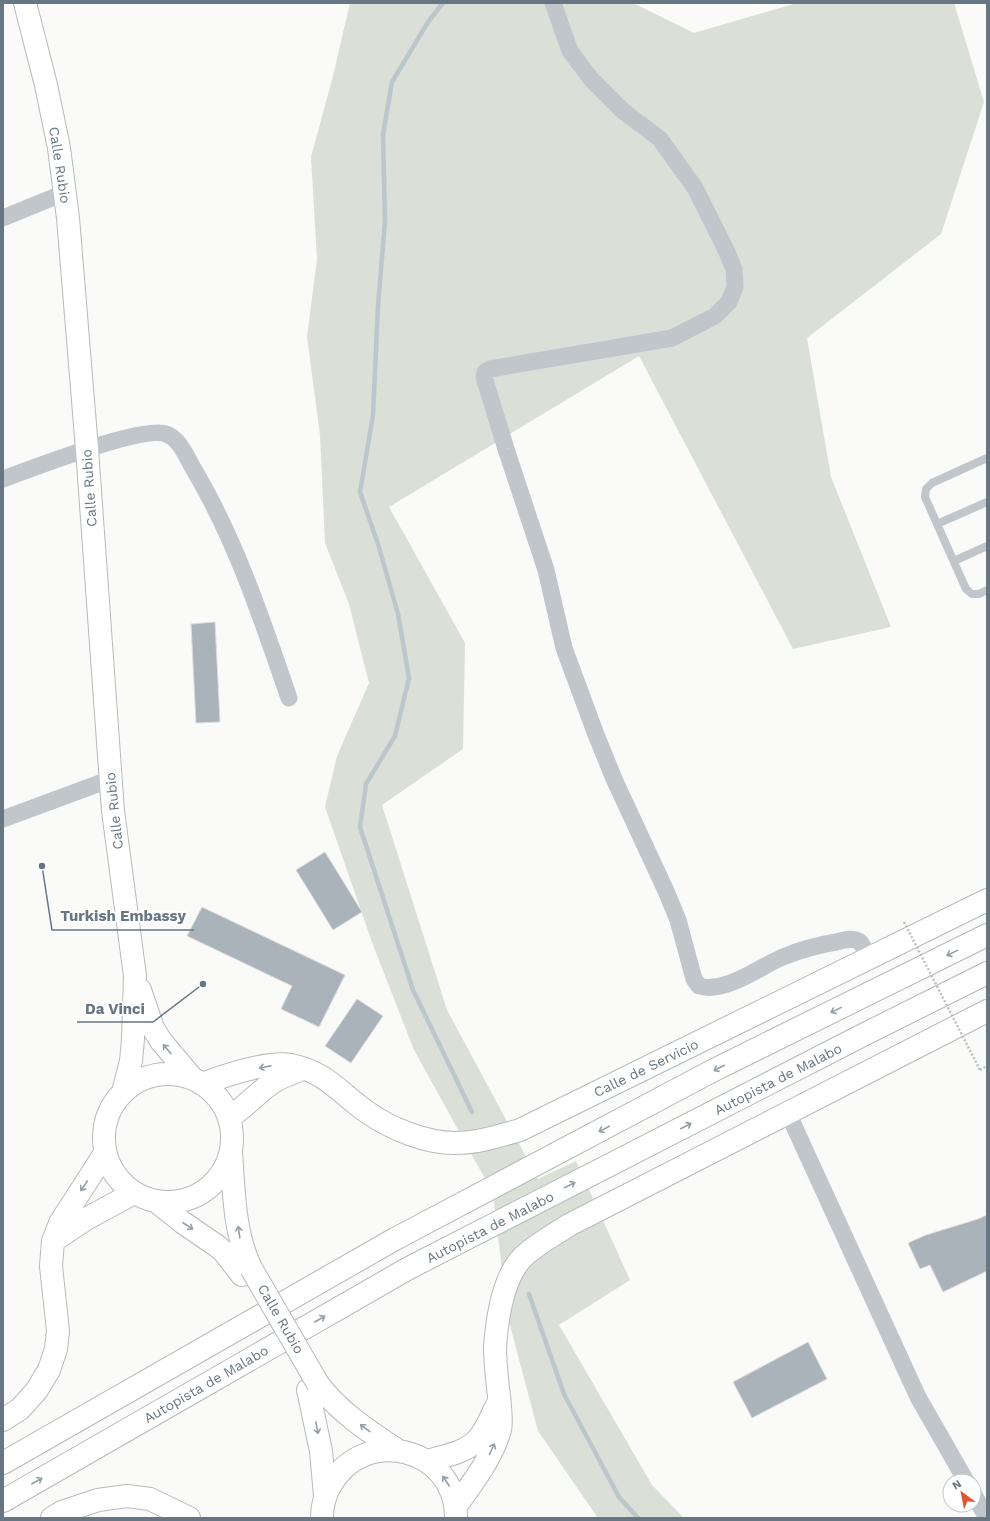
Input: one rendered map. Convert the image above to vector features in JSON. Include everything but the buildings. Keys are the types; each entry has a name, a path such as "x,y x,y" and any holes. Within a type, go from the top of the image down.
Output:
{"main road":[{"name":"Calle Rubio","path":"25,3 46,85 59,148 68,218 87,449 113,811 135,976 131,1063 123,1092"},
{"name":"Calle de Servicio","path":"198,1081 272,1065 290,1065 318,1074 335,1085 367,1112 395,1128 420,1138 455,1143 487,1139 520,1130 987,900"},
{"path":"3,1463 395,1239 716,1069 987,935"},
{"name":"Autopista de Malabo","path":"3,1501 409,1268 987,973"},
{"name":"Calle Rubio","path":"135,976 146,1010 161,1041 198,1081"},
{"path":"456,1512 487,1460 497,1437 501,1419 495,1348 501,1308 509,1279 522,1258 569,1225 987,1011"},
{"path":"230,1118 278,1078 303,1069"},
{"path":"175,1074 198,1081 214,1093 230,1118 232,1135 231,1152 224,1170 212,1185 201,1193 177,1202 157,1202 134,1193 121,1182 111,1169 105,1153 104,1131 110,1110 123,1092 138,1082 156,1075 175,1074"},
{"name":"Calle Rubio","path":"231,1152 239,1237 244,1253 247,1272"},
{"path":"3,1420 20,1409 37,1390 49,1370 56,1349 58,1331 51,1266 53,1241 60,1224 105,1153"},
{"path":"53,1241 86,1220 134,1193"},
{"name":"Calle Rubio","path":"157,1202 182,1222 218,1246 247,1272 313,1387 321,1451 320,1510"},
{"name":"Calle Rubio","path":"313,1387 326,1395 337,1406 397,1450"},
{"path":"427,1461 453,1454 471,1446 479,1438 499,1402"},
{"path":"320,1510 336,1476 353,1460 374,1451 397,1450 413,1454 427,1461 440,1473 451,1488 456,1512"},
{"path":"52,1518 62,1512 98,1500 127,1496 150,1499 189,1518"}],"street":[{"path":"553,3 570,51 591,79 623,111 660,139 672,153 694,188 726,250 734,269 735,286 729,302 715,316 672,338 490,369 485,372 484,377 499,428 546,570 564,648 614,779 678,920 694,979 699,986 706,988 720,987 741,979 782,957 814,946 851,939 860,942 869,958"},
{"path":"3,218 64,193"},
{"path":"3,479 87,449 149,432 165,433 178,442 202,484 225,530 254,599 289,698"},
{"path":"3,819 111,779"},
{"path":"788,1113 918,1397 961,1473"},
{"path":"982,1509 987,1518"}],"lane":[{"path":"987,458 932,484 926,489 925,497 966,588 972,594 979,594 987,590"},
{"path":"938,524 987,502"},
{"path":"954,561 987,546"}],"path":[{"path":"904,922 980,1070 987,1066"}],"shaded area":[{"path":"350,3 633,3 694,33 797,3 954,3 984,102 941,234 807,338 831,477 891,627 793,649 639,356 389,507 465,643 463,749 382,805 447,1010 538,1179 576,1161 630,1280 559,1325 652,1485 684,1518 598,1518 538,1431 507,1314 493,1193 414,1050 373,945 325,807 337,756 369,683 349,604 325,543 320,435 307,337 317,259 311,157 333,76"}],"waterway":[{"path":"443,3 428,22 392,82 383,135 385,221 378,306 373,415 360,492 378,544 398,614 409,678 395,736 366,784 360,827 413,990 472,1112"},
{"path":"529,1294 564,1394 619,1497 638,1518"}],"place":[{"name":"Turkish Embassy","path":"42,866"},
{"name":"Da Vinci","path":"203,984"}]}
